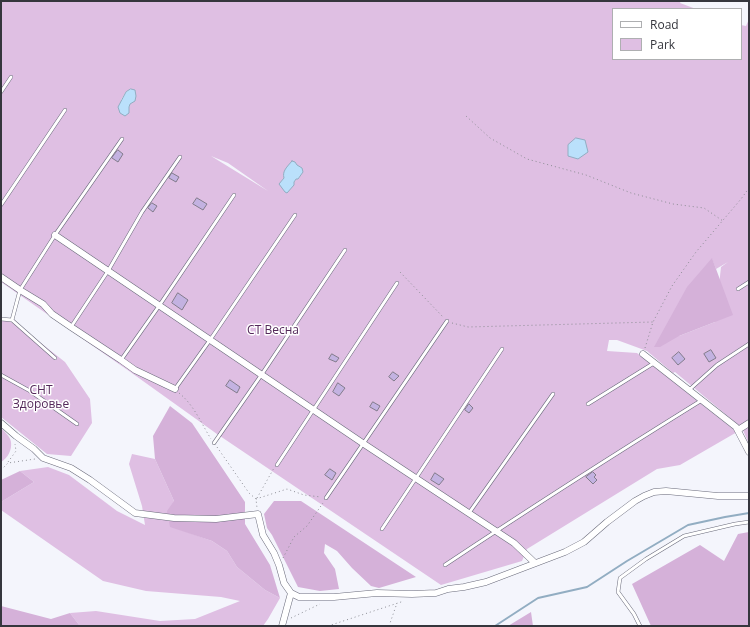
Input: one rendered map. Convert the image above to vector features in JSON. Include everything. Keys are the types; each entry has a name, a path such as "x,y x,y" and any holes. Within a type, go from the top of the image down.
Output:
{"street":[{"path":"54,236 514,543 535,563"},
{"path":"1,277 43,304 52,314 135,370 175,389"},
{"path":"643,354 736,427 749,452"},
{"path":"1,423 43,458 71,468 135,513 174,518 216,519 258,514 263,535 274,553 284,583 291,593 299,597 309,598 377,593 436,593 448,589 486,582 565,552 584,542 634,501 649,494 666,491 718,496 749,496"},
{"path":"738,430 749,423"},
{"path":"282,626 291,593"}],"lane":[{"path":"1,92 11,77"},
{"path":"1,205 3,199 65,110"},
{"path":"12,320 20,290 54,236 122,139"},
{"path":"71,327 108,271 142,212 180,158"},
{"path":"121,360 234,195"},
{"path":"175,389 295,215"},
{"path":"214,443 345,250"},
{"path":"738,289 749,282"},
{"path":"277,464 397,283"},
{"path":"1,319 12,320 55,358"},
{"path":"326,498 447,321"},
{"path":"689,390 717,365 749,344"},
{"path":"382,529 502,349"},
{"path":"588,404 654,363"},
{"path":"1,375 30,391 77,424"},
{"path":"469,513 553,394"},
{"path":"445,565 702,400"},
{"path":"640,626 634,614 618,592 620,578 646,559 684,536 749,522"}],"path":[{"path":"466,116 490,138 527,158 586,175 630,193 673,204 704,208 723,221"},
{"path":"643,354 653,322 672,286 696,252 749,188"},
{"path":"400,272 447,321 468,327 653,322"},
{"path":"175,389 183,396 192,408 214,443 249,493 256,499"},
{"path":"1,470 16,451 14,434"},
{"path":"8,463 43,458"},
{"path":"258,514 256,499 277,464"},
{"path":"256,499 288,489 304,495 326,498 307,526 294,537 279,565"},
{"path":"328,626 405,600"},
{"path":"389,626 397,602"},
{"path":"288,622 292,618 320,604"}],"green space":[{"name":"СТ Весна","path":"1,1 681,1 680,3 693,8 612,8 612,60 742,60 742,25 746,26 749,19 749,444 742,428 675,372 673,373 647,351 617,340 609,340 607,351 637,353 737,432 680,465 657,469 527,549 522,561 441,585 217,434 1,282","holes":["131,89 130,104 129,107 121,100 126,92","211,156 228,163 268,191","302,168 302,172 298,179 294,182 281,182 284,178","712,259 716,269 728,262 721,267 715,322 679,336"]},
{"name":"СНТ Здоровье","path":"1,317 19,326 65,362 90,399 92,423 71,456 47,454 1,417"},
{"path":"1,428 7,434 11,445 8,456 1,462"},
{"path":"132,454 155,459 174,501 170,526 212,541 227,551 237,567 265,590 280,598 263,626 80,626 70,613 96,611 160,621 195,619 240,601 221,597 146,591 103,581 1,510 1,502 34,482 20,471 48,467 69,475 117,511 145,525 142,506 129,464"}],"shaded area":[{"path":"712,258 733,315 679,336 660,347 654,347 687,287"},
{"path":"170,406 192,423 245,502 245,524 270,565 280,598 265,590 237,567 227,551 212,541 170,527 167,511 174,501 155,459 153,436"},
{"path":"20,471 34,482 1,502 1,480"},
{"path":"274,501 301,501 416,577 379,588 371,586 337,551 325,544 324,553 335,569 339,589 320,591 298,587 267,528 264,514"},
{"path":"749,532 749,626 651,626 632,584 700,545 724,561 738,534"},
{"path":"1,606 51,619 70,613 80,626 1,626"},
{"path":"531,612 533,626 508,626"}],"water":[{"path":"131,89 135,90 135,101 130,104 129,113 125,116 120,113 118,107 126,92"},
{"path":"576,138 585,140 588,152 578,159 568,156 568,145"},
{"path":"292,161 302,168 303,172 298,179 296,179 294,185 287,193 279,184 284,178 285,169"}],"building":[{"path":"118,150 123,154 118,162 112,158"},
{"path":"172,173 179,177 176,182 169,178"},
{"path":"197,198 207,204 203,210 193,204"},
{"path":"152,203 157,206 153,212 148,208"},
{"path":"178,293 188,300 182,310 172,303"},
{"path":"711,350 716,358 709,362 704,354"},
{"path":"679,352 685,359 678,365 672,358"},
{"path":"332,354 339,358 336,362 329,359"},
{"path":"393,372 399,376 394,381 389,377"},
{"path":"230,380 240,387 237,393 226,386"},
{"path":"338,383 345,388 339,396 333,392"},
{"path":"373,402 380,406 377,411 370,407"},
{"path":"469,404 473,408 469,413 465,410"},
{"path":"330,469 336,473 332,480 325,475"},
{"path":"593,472 596,475 594,477 597,480 593,484 586,477"},
{"path":"435,473 444,479 439,485 431,480"}],"waterway":[{"path":"495,626 538,598 587,587 627,561 688,525 749,513"}]}
